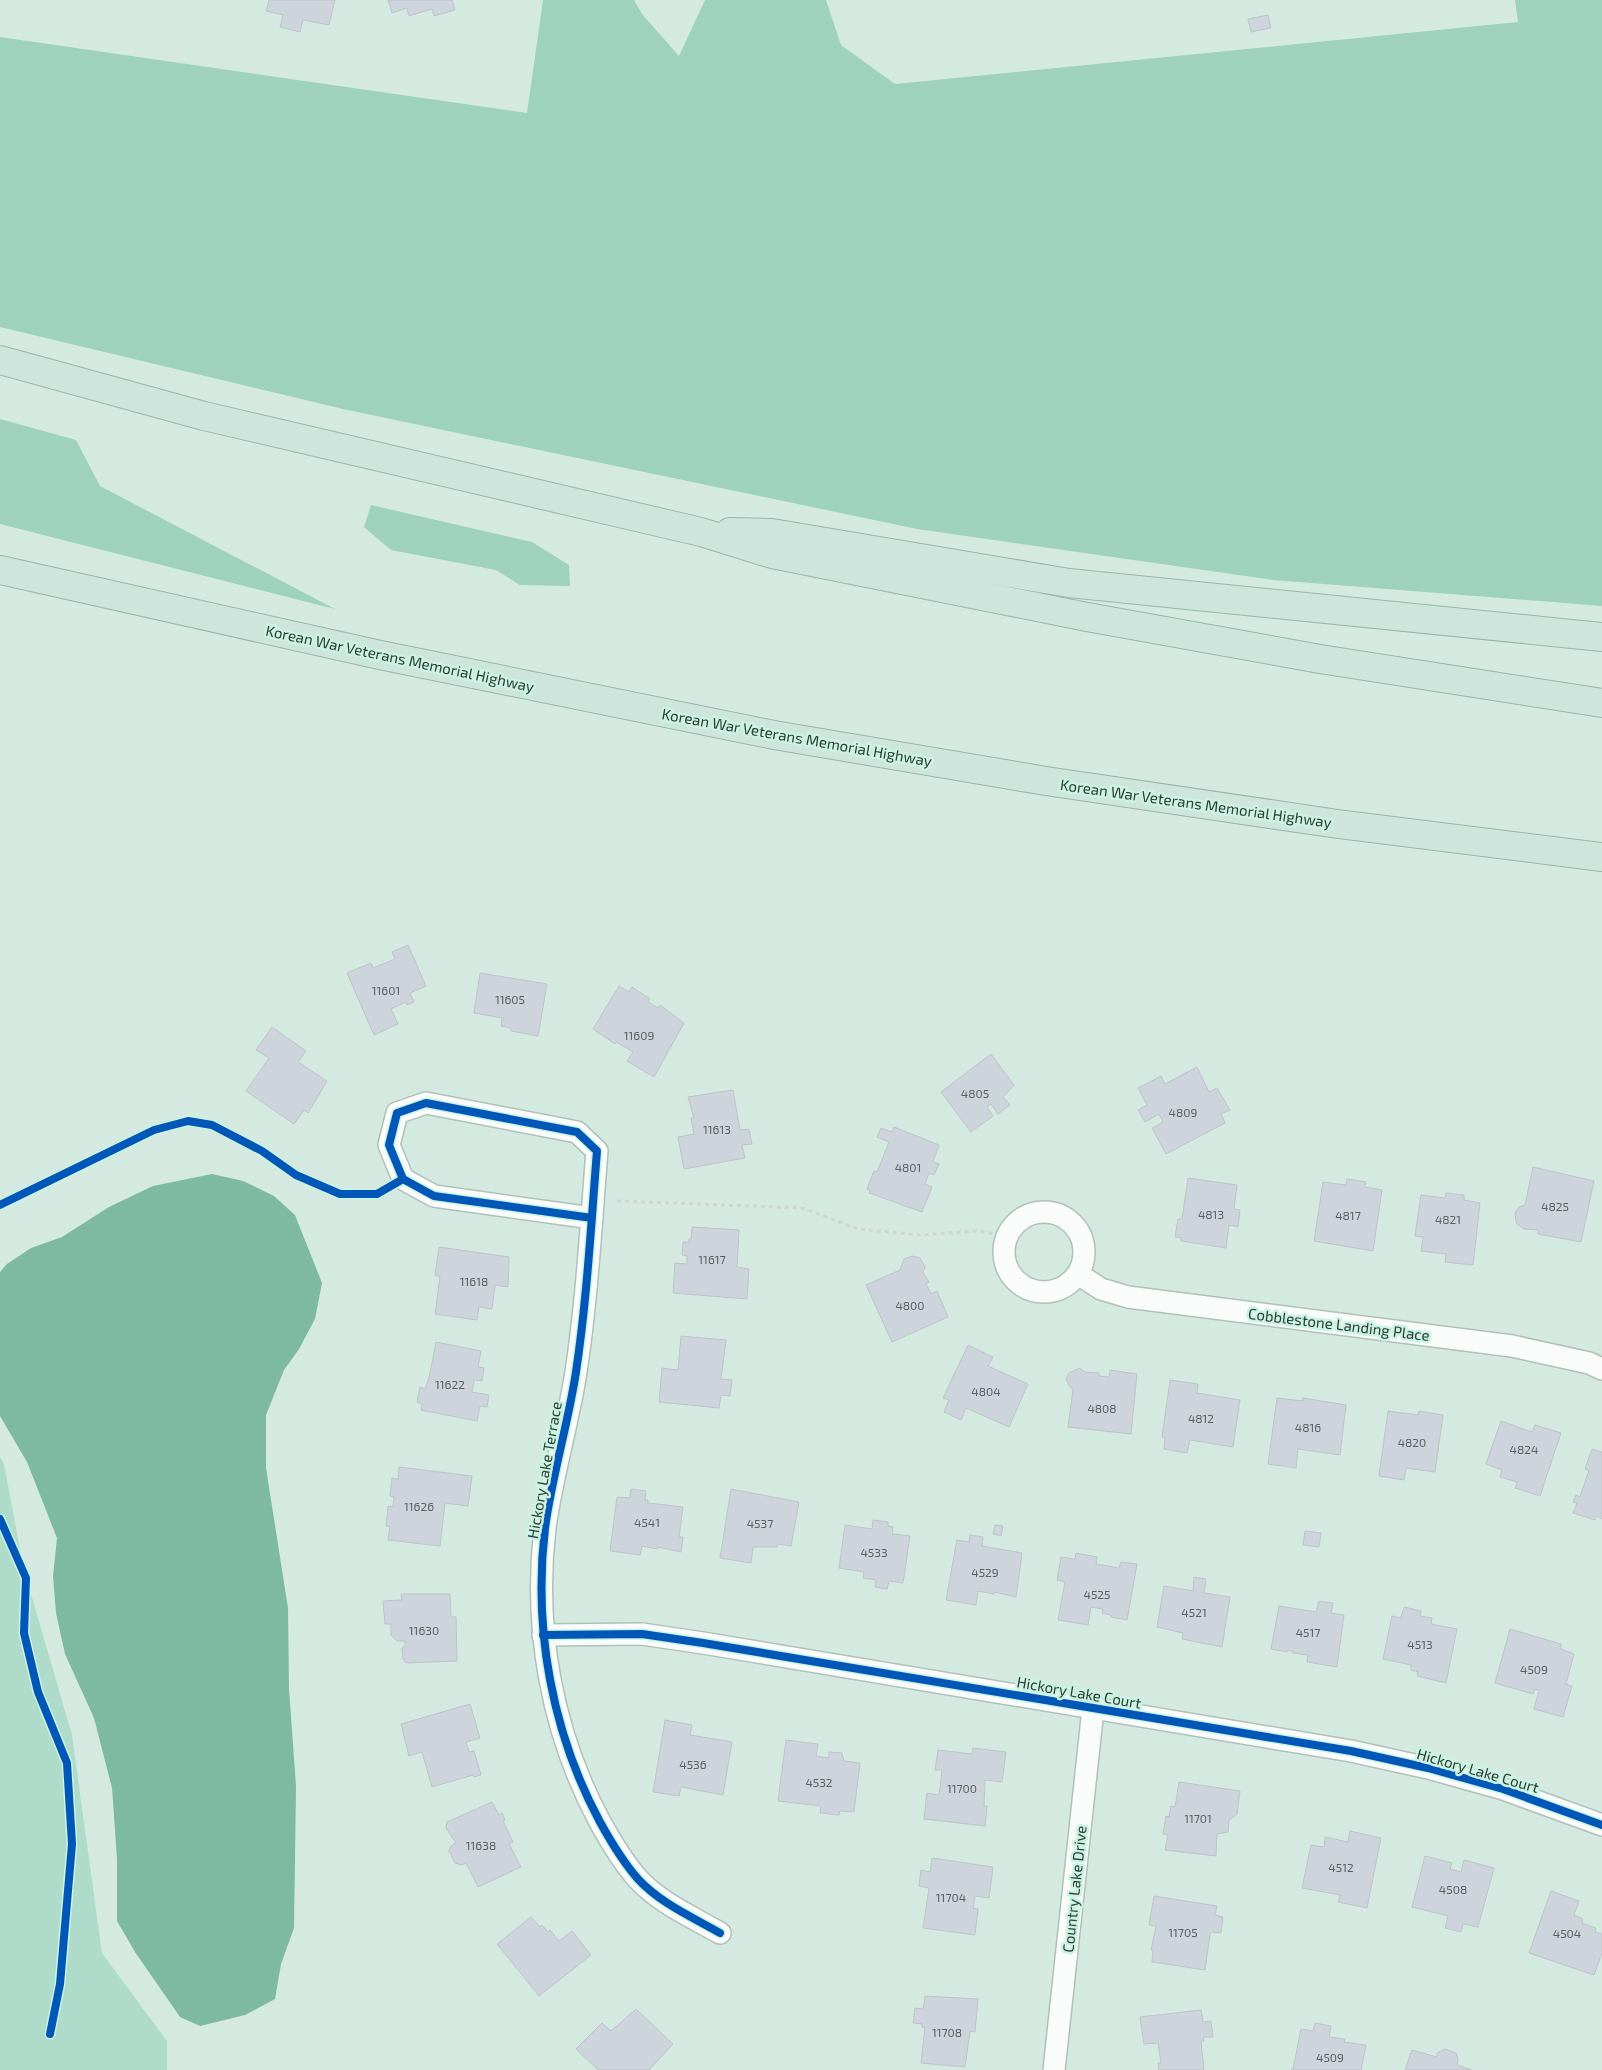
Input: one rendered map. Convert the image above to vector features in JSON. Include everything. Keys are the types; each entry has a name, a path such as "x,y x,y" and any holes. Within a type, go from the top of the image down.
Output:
{"highway":[{"path":"0,360 213,418 701,532 772,554 1087,617 1320,659 1602,703"},
{"path":"701,532 772,533 953,565 1078,584 1602,637"},
{"name":"Korean War Veterans Memorial Highway","path":"0,570 360,651 774,735 1046,781 1338,824 1602,857"}],"street":[{"name":"Hickory Lake Terrace","path":"593,1209 434,1196 403,1179 389,1145 397,1113 426,1103 576,1132 597,1151 593,1209 583,1322 576,1375 546,1527 541,1587 543,1635 551,1688 566,1746 589,1801 613,1846 638,1879 666,1903 720,1933"},
{"path":"1050,1211 1063,1215 1074,1223 1081,1235 1085,1248 1084,1262 1078,1274 1069,1284 1058,1290 1045,1292 1026,1287 1011,1274 1005,1263 1006,1236 1013,1225 1024,1216 1036,1212 1050,1211"},
{"name":"Cobblestone Landing Place","path":"1078,1274 1101,1288 1128,1297 1512,1346 1589,1364 1602,1369"},
{"name":"Hickory Lake Court","path":"543,1635 650,1635 1351,1752 1428,1768 1503,1790 1602,1825"},
{"name":"Country Lake Drive","path":"1054,2070 1093,1709"}],"path":[{"path":"593,1209 802,1208 858,1229 920,1236 978,1232 1006,1236"}],"shaded area":[{"path":"543,0 634,0 642,14 679,56 705,0 826,0 841,45 895,84 1518,22 1515,0 1602,0 1602,606 1273,580 917,529 343,409 0,327 0,37 527,113"},
{"path":"0,419 76,440 100,486 335,609 0,524"},
{"path":"371,505 532,542 569,565 570,586 520,585 496,570 391,550 364,527"},
{"path":"212,1174 243,1181 274,1196 295,1215 322,1283 315,1319 299,1349 284,1370 266,1415 266,1468 288,1608 289,1689 296,1786 294,1928 281,1964 275,1999 245,2015 200,2026 180,2017 135,1952 117,1921 117,1859 112,1788 94,1718 65,1654 56,1613 53,1576 57,1538 27,1462 0,1416 0,1272 7,1264 31,1248 62,1237 109,1207 153,1186"},
{"path":"0,1457 4,1464 24,1570 72,1735 102,1953 167,2041 167,2070 0,2070"}],"building":[{"path":"269,0 335,0 329,25 303,20 300,32 280,27 283,15 266,11"},
{"path":"388,0 452,0 455,10 434,16 432,9 409,16 407,8 392,13"},
{"path":"1268,15 1271,28 1251,32 1248,19"},
{"path":"408,945 426,986 410,993 414,1002 407,1005 406,1002 391,1009 398,1024 374,1035 347,973 371,963 373,968 395,959 392,952"},
{"path":"480,973 547,984 538,1036 511,1031 511,1028 501,1026 502,1018 474,1013"},
{"path":"619,986 629,992 632,987 650,999 648,1002 658,1008 660,1005 684,1023 654,1077 627,1061 633,1052 616,1042 615,1044 593,1029"},
{"path":"272,1027 306,1051 298,1062 327,1081 308,1113 304,1110 294,1124 246,1091 269,1058 256,1050"},
{"path":"991,1054 1014,1085 1003,1097 1010,1105 998,1114 991,1104 987,1107 993,1116 971,1132 941,1092"},
{"path":"1197,1067 1209,1092 1217,1088 1230,1110 1221,1114 1225,1123 1166,1154 1152,1128 1163,1122 1159,1114 1145,1122 1138,1110 1147,1105 1138,1088 1161,1076 1165,1084"},
{"path":"733,1090 740,1130 749,1129 752,1144 742,1145 745,1158 684,1169 678,1137 694,1134 691,1118 694,1118 688,1097"},
{"path":"894,1127 939,1145 933,1162 939,1164 934,1175 929,1173 925,1184 932,1187 922,1212 869,1193 870,1190 867,1189 874,1171 877,1172 889,1142 877,1137 881,1128 892,1132"},
{"path":"1533,1167 1594,1181 1581,1242 1538,1234 1539,1230 1524,1229 1516,1223 1515,1213 1519,1207 1525,1205"},
{"path":"1188,1178 1237,1185 1234,1209 1240,1210 1238,1227 1229,1225 1226,1248 1181,1241 1181,1238 1175,1237 1178,1219 1182,1219"},
{"path":"1347,1179 1366,1182 1365,1187 1382,1190 1373,1251 1314,1241 1323,1182 1346,1185"},
{"path":"1446,1193 1464,1195 1464,1200 1480,1203 1473,1265 1445,1262 1446,1254 1421,1251 1423,1237 1415,1236 1421,1195 1445,1198"},
{"path":"692,1227 739,1230 737,1267 749,1269 747,1299 673,1293 675,1263 687,1264 687,1256 682,1255 683,1242 689,1242 689,1239 691,1239"},
{"path":"439,1247 509,1257 508,1287 495,1285 492,1309 479,1307 477,1320 435,1314 440,1276 435,1276"},
{"path":"912,1256 920,1258 925,1267 923,1272 929,1282 926,1284 931,1294 937,1291 948,1317 892,1342 866,1285 900,1270 904,1259"},
{"path":"681,1336 726,1340 721,1379 732,1380 730,1396 721,1395 719,1408 659,1402 662,1368 678,1370"},
{"path":"436,1342 481,1351 478,1367 484,1368 482,1381 474,1380 472,1392 489,1395 487,1407 480,1406 477,1421 421,1410 422,1404 417,1402 420,1387 425,1389 429,1378"},
{"path":"968,1345 993,1357 988,1366 1028,1384 1009,1427 966,1408 961,1420 944,1412 949,1400 943,1398"},
{"path":"1079,1368 1085,1372 1099,1373 1099,1376 1109,1377 1110,1370 1137,1374 1131,1434 1068,1427 1073,1390 1066,1379 1069,1373"},
{"path":"1170,1380 1198,1384 1197,1393 1240,1400 1233,1447 1190,1440 1187,1453 1164,1449 1165,1438 1162,1437"},
{"path":"1277,1398 1303,1401 1303,1398 1346,1405 1340,1455 1298,1449 1296,1468 1268,1464"},
{"path":"1388,1411 1418,1415 1419,1411 1443,1415 1435,1472 1406,1468 1404,1480 1379,1476"},
{"path":"1501,1421 1532,1432 1535,1425 1561,1433 1540,1496 1515,1488 1517,1482 1500,1477 1502,1470 1486,1464"},
{"path":"1592,1449 1602,1452 1602,1519 1596,1516 1595,1520 1573,1513 1577,1503 1573,1502 1576,1495 1580,1497 1589,1470 1585,1469"},
{"path":"399,1467 472,1476 468,1506 445,1503 440,1546 388,1540 390,1527 386,1526 388,1506 393,1507 394,1497 390,1496 392,1478 398,1479"},
{"path":"631,1489 646,1491 645,1500 648,1500 648,1503 683,1507 679,1537 683,1537 681,1552 642,1546 640,1555 610,1551 617,1497 630,1498"},
{"path":"731,1489 799,1502 791,1546 778,1544 777,1547 753,1547 751,1563 720,1558"},
{"path":"873,1520 888,1522 888,1526 893,1527 892,1534 910,1536 903,1583 889,1581 887,1589 875,1587 876,1580 863,1578 864,1572 839,1568 845,1525 872,1529"},
{"path":"995,1525 1003,1526 1001,1536 993,1534"},
{"path":"1305,1531 1321,1533 1319,1547 1303,1545"},
{"path":"970,1535 983,1537 982,1546 1022,1553 1016,1597 994,1592 994,1594 978,1591 976,1605 946,1600 957,1540 969,1542"},
{"path":"1076,1553 1097,1557 1096,1564 1119,1568 1121,1562 1137,1564 1127,1620 1111,1617 1111,1615 1102,1613 1103,1609 1091,1607 1088,1625 1058,1620 1065,1582 1057,1580 1061,1557 1075,1559"},
{"path":"1194,1577 1206,1579 1204,1593 1230,1597 1222,1647 1182,1639 1183,1633 1157,1627 1164,1586 1193,1591"},
{"path":"401,1594 450,1594 451,1617 456,1617 457,1661 406,1663 403,1659 402,1648 405,1646 405,1641 397,1641 391,1635 391,1624 385,1624 383,1601 402,1600"},
{"path":"1319,1601 1333,1603 1331,1613 1344,1615 1337,1667 1307,1662 1308,1655 1293,1653 1293,1651 1287,1650 1287,1652 1271,1649 1279,1606 1316,1612"},
{"path":"1404,1607 1421,1611 1420,1616 1432,1618 1431,1624 1457,1629 1446,1683 1417,1676 1418,1672 1411,1670 1411,1665 1383,1659 1392,1616 1401,1618"},
{"path":"1510,1629 1561,1644 1561,1649 1574,1654 1566,1684 1572,1686 1563,1717 1534,1709 1539,1690 1535,1689 1533,1694 1495,1683"},
{"path":"470,1704 480,1738 466,1742 469,1752 474,1751 481,1775 474,1777 473,1775 432,1787 422,1752 409,1756 401,1724"},
{"path":"665,1720 692,1725 690,1735 732,1742 723,1795 681,1787 679,1796 653,1792"},
{"path":"786,1740 818,1744 816,1756 829,1758 829,1752 842,1753 844,1761 860,1763 854,1812 840,1811 839,1815 820,1813 821,1806 778,1801"},
{"path":"973,1748 1006,1752 1002,1782 985,1780 984,1806 987,1806 985,1826 924,1819 927,1793 939,1795 942,1770 935,1770 938,1750 972,1754"},
{"path":"1179,1782 1240,1791 1237,1814 1229,1820 1228,1832 1217,1834 1216,1856 1165,1850 1168,1835 1163,1834 1166,1816 1169,1817 1171,1806 1175,1807"},
{"path":"492,1802 499,1815 502,1813 505,1820 503,1821 513,1842 509,1844 521,1867 478,1887 466,1863 462,1865 455,1863 449,1851 451,1846 456,1843 446,1828 447,1822"},
{"path":"1350,1831 1381,1838 1367,1908 1338,1902 1340,1895 1302,1888 1311,1845 1324,1847 1325,1837 1348,1842"},
{"path":"1425,1856 1452,1863 1450,1869 1461,1872 1464,1860 1494,1868 1478,1927 1463,1924 1461,1932 1445,1928 1448,1916 1412,1907"},
{"path":"932,1858 993,1867 989,1898 975,1896 973,1908 978,1909 975,1935 923,1928 929,1888 919,1886 921,1870 930,1872"},
{"path":"1551,1891 1579,1901 1574,1915 1583,1919 1582,1923 1596,1928 1595,1932 1602,1934 1602,1953 1594,1975 1529,1953"},
{"path":"1154,1896 1217,1906 1215,1915 1223,1917 1221,1933 1212,1932 1210,1934 1205,1970 1152,1962 1153,1950 1151,1950 1156,1926 1149,1925"},
{"path":"531,1917 540,1927 542,1925 548,1932 550,1930 559,1941 572,1931 591,1955 539,1996 497,1944"},
{"path":"925,1996 978,1999 975,2032 970,2031 965,2067 921,2063 925,2027 922,2027 922,2024 913,2023 915,2008 923,2009"},
{"path":"636,2009 673,2044 649,2070 598,2070 576,2049 602,2023 611,2031"},
{"path":"1201,2010 1203,2022 1211,2021 1213,2037 1203,2037 1204,2041 1201,2042 1204,2070 1159,2070 1158,2063 1161,2063 1158,2043 1144,2044 1140,2017"},
{"path":"1315,2023 1331,2026 1329,2037 1345,2039 1344,2042 1366,2045 1361,2070 1291,2070 1293,2069 1301,2029 1313,2031"},
{"path":"1445,2049 1456,2053 1457,2065 1472,2070 1405,2070 1412,2050 1437,2057 1437,2053"}],"cycle path":[{"path":"592,1218 434,1196 403,1179 389,1145 397,1113 426,1103 577,1132 597,1151 591,1234 580,1345 573,1392 545,1528 542,1566 544,1642 558,1716 569,1753 583,1788 622,1859 638,1879 656,1895 720,1933"},
{"path":"0,1205 154,1130 188,1121 212,1125 262,1151 296,1175 340,1194 377,1194 403,1179"},
{"path":"0,1519 26,1578 24,1633 38,1692 67,1763 72,1844 60,1984 50,2034"},
{"path":"543,1635 642,1634 1351,1751 1428,1768 1503,1789 1602,1825"}]}
